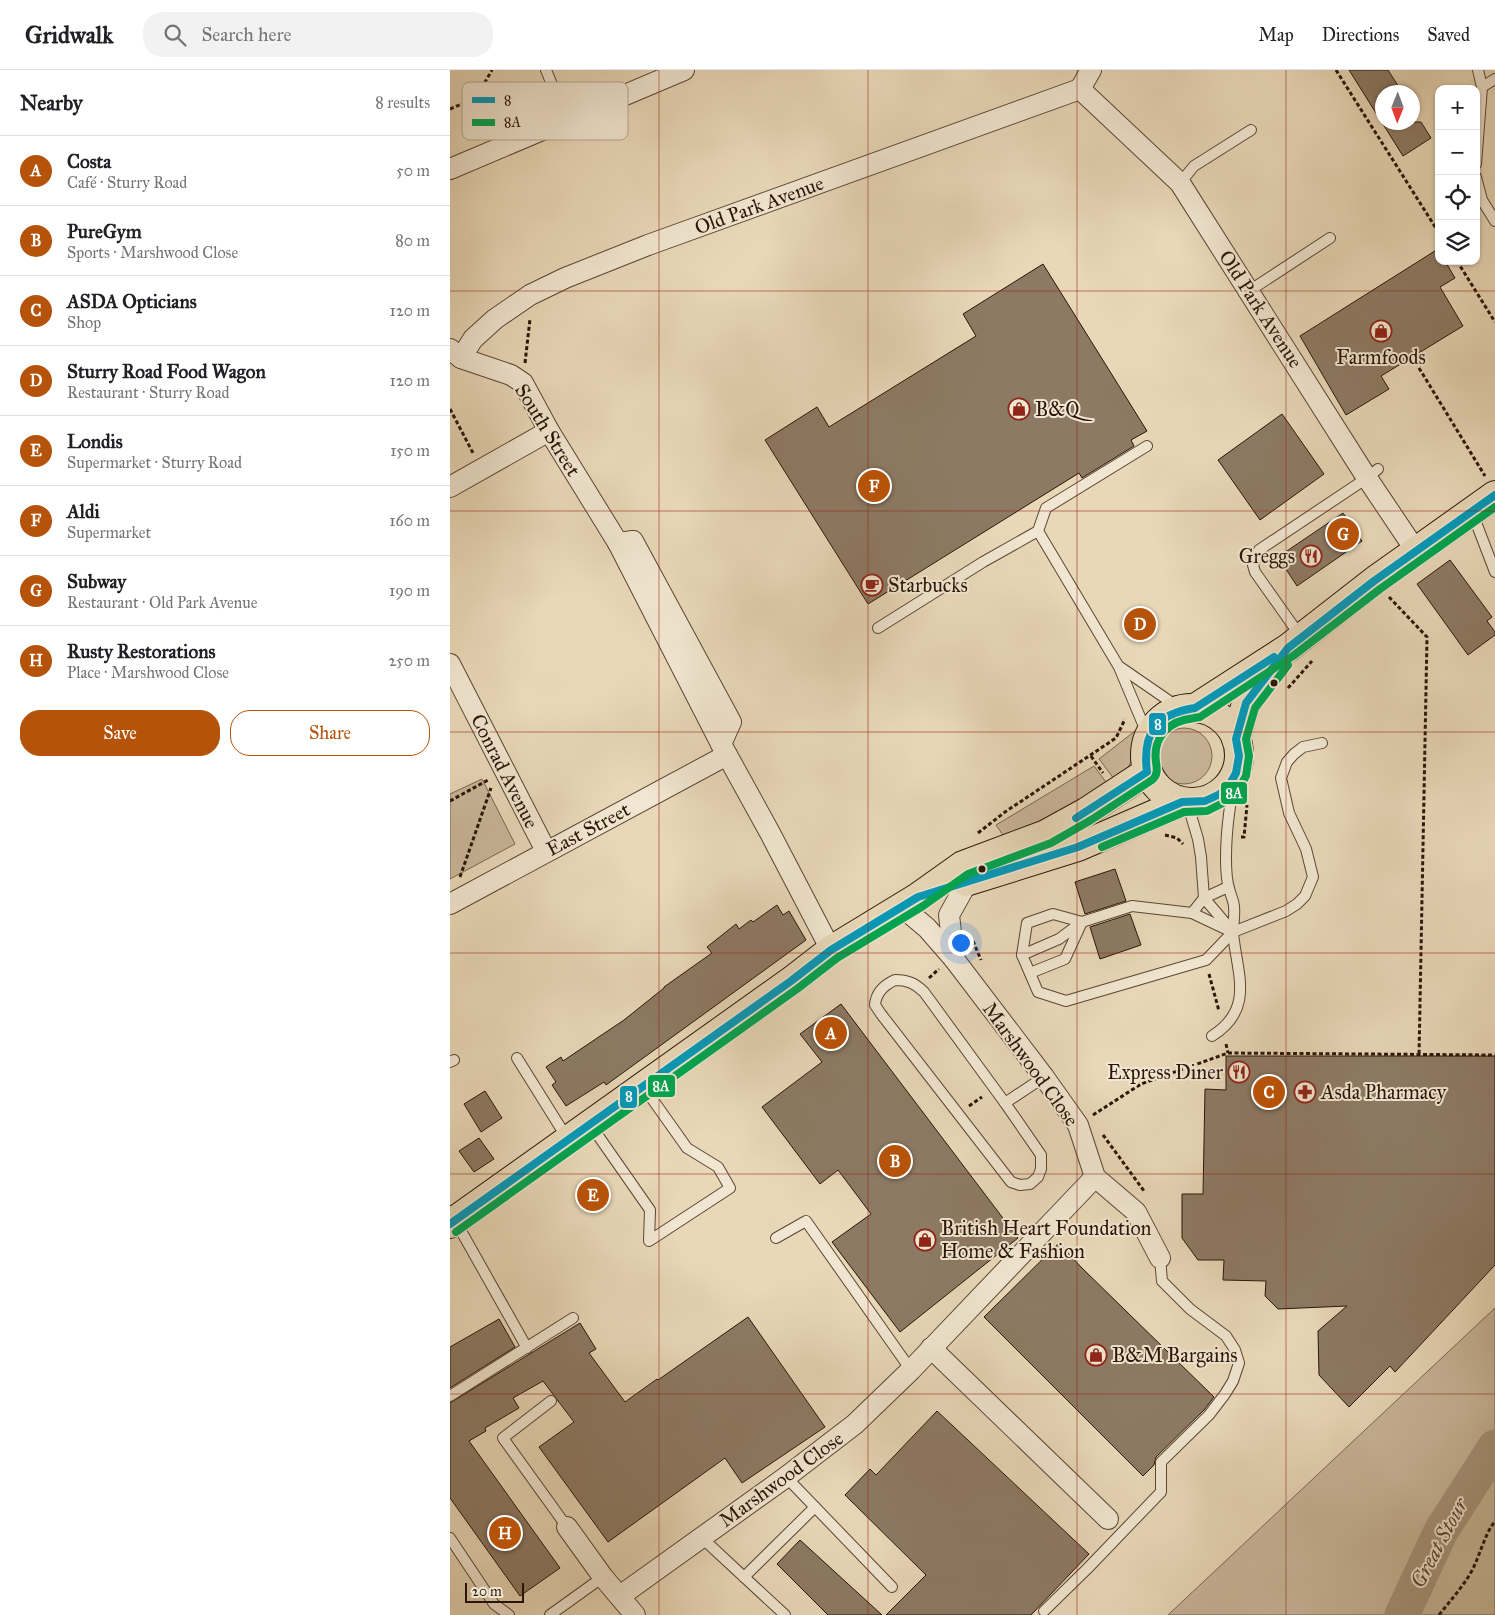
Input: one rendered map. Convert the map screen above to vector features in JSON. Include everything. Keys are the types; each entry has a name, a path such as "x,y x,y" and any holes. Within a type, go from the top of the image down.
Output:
{"highway":[{"path":"910,902 968,881 1078,847 1184,802 1205,801 1220,794 1231,782 1246,702 1302,647 1337,609 1495,494"},
{"path":"1184,802 1167,796 1155,786 1147,772 1145,754 1148,736 1156,724 1168,715 1188,709 1302,647"},
{"path":"1188,709 1208,711 1220,717 1230,727 1237,751"},
{"path":"452,1222 791,981 831,950 910,902 963,865 1046,834 1086,812 1147,772"}],"street":[{"path":"628,94 684,70"},
{"path":"1080,89 1091,70"},
{"name":"Old Park Avenue","path":"456,354 495,319 533,294 565,278 1080,89 1180,184 1249,291 1373,473 1416,551"},
{"path":"450,169 521,140"},
{"name":"South Street","path":"456,354 511,375 523,383 549,431 618,543 724,749 770,832 831,950"},
{"path":"450,486 549,431"},
{"name":"Conrad Avenue","path":"450,664 498,769 546,851"},
{"name":"East Street","path":"450,904 724,749"},
{"path":"950,961 949,915 968,881"},
{"name":"Marshwood Close","path":"620,1596 786,1477 855,1424 911,1370 1094,1177 1078,1125 1044,1077 950,961 910,902"},
{"path":"1094,1177 1136,1212 1160,1258"},
{"path":"931,1348 1108,1519"},
{"path":"567,1527 603,1577 634,1615"}],"lane":[{"path":"546,70 551,82"},
{"path":"1478,70 1482,87 1479,130"},
{"path":"1482,87 1495,79"},
{"path":"1180,184 1194,166 1251,130"},
{"path":"1480,193 1482,200 1495,221"},
{"path":"1249,291 1330,238"},
{"path":"878,628 983,562 1038,531 1046,508 1148,446"},
{"path":"1302,647 1256,572 1253,565 1259,550 1373,473"},
{"path":"1472,511 1495,572"},
{"path":"1038,531 1119,667 1148,736"},
{"path":"1119,667 1188,709"},
{"path":"1082,922 1053,914 1027,923 1022,955 1038,992 1066,1001 1206,960 1233,932 1286,911 1297,904 1305,896 1312,877 1306,849 1289,813 1281,778 1287,762 1294,754 1303,747 1322,743"},
{"path":"1212,1036 1223,1029 1231,1018 1240,1001 1242,992 1233,932 1234,906 1228,887 1226,858 1237,751"},
{"path":"1184,802 1198,839 1204,898 1233,932"},
{"path":"1192,913 1204,898 1228,887"},
{"path":"1022,955 1058,939 1082,922 1132,906 1192,913 1233,932"},
{"path":"1030,973 1065,960 1082,922"},
{"path":"903,980 915,983 918,986 1041,1155 1041,1169 1038,1177 1030,1184 1020,1185 1011,1182 875,1006 878,993 889,982 903,980"},
{"path":"517,1058 650,1210 649,1241 730,1188 718,1167 687,1148 642,1086"},
{"path":"1005,1103 1044,1077"},
{"path":"776,1238 806,1221 911,1370"},
{"path":"452,1222 527,1348"},
{"path":"1044,1611 1161,1492 1161,1462 1209,1415 1229,1388 1239,1363 1235,1350 1226,1336 1190,1309 1162,1281 1160,1258"},
{"path":"450,1396 573,1318"},
{"path":"551,1402 503,1438 567,1527"},
{"path":"786,1477 892,1587"},
{"path":"744,1577 815,1507"},
{"path":"701,1537 785,1615"},
{"path":"450,1538 494,1604 508,1615"},
{"path":"550,1615 603,1577"}],"path":[{"path":"485,82 492,70"},
{"path":"1336,70 1435,227"},
{"path":"450,109 462,104"},
{"path":"1459,265 1495,322"},
{"path":"523,383 533,294"},
{"path":"1419,368 1473,456"},
{"path":"450,408 482,469"},
{"path":"1383,591 1427,637 1419,1056"},
{"path":"1287,690 1302,647"},
{"path":"450,801 498,769"},
{"path":"450,904 498,769"},
{"path":"1228,836 1244,838 1248,796"},
{"path":"918,986 950,961"},
{"path":"1078,1125 1141,1084 1228,1053 1495,1056"},
{"path":"958,1114 994,1088"},
{"path":"1439,1615 1471,1572 1489,1529 1495,1521"}],"shaded area":[{"path":"1184,728 1195,730 1204,736 1210,745 1212,756 1210,767 1204,776 1195,782 1184,784 1173,782 1164,776 1158,767 1156,756 1158,745 1164,736 1173,730"},
{"path":"1135,731 1136,746 1132,759 1117,783 1099,759"},
{"path":"1094,766 1112,790 1005,838 996,825"},
{"path":"482,779 515,844 450,879 450,794"},
{"path":"1495,1308 1495,1615 1168,1615"}],"building":[{"path":"1349,70 1388,70 1398,85 1375,85 1375,111"},
{"path":"1421,122 1431,138 1403,156 1387,130 1420,130"},
{"name":"Farmfoods","path":"1435,251 1435,265 1447,265 1455,278 1440,287 1463,326 1381,376 1389,389 1346,415 1300,336"},
{"path":"1043,264 1147,431 1131,440 1134,446 1082,478 1079,473 868,604 765,440 817,407 829,427 976,336 963,314"},
{"path":"1282,414 1324,474 1260,520 1218,460"},
{"name":"Greggs","path":"1343,513 1362,541 1297,586 1278,557"},
{"path":"1450,560 1492,617 1487,621 1495,632 1495,635 1468,655 1417,584"},
{"path":"1115,869 1126,901 1085,914 1075,882"},
{"path":"777,905 783,915 789,911 806,940 606,1085 604,1082 566,1106 552,1085 556,1082 546,1067 561,1057 563,1061 624,1020 664,987 712,953 707,947 736,924 739,929 751,920 753,922"},
{"path":"1130,914 1141,945 1100,959 1090,927"},
{"path":"841,1004 1018,1238 900,1332 832,1242 871,1214 838,1170 820,1184 762,1107 822,1062 800,1034"},
{"path":"1226,1056 1495,1056 1495,1265 1395,1372 1390,1366 1349,1407 1319,1375 1318,1331 1347,1306 1278,1309 1265,1296 1266,1281 1223,1280 1224,1260 1198,1260 1182,1238 1182,1194 1203,1194 1205,1089 1226,1090"},
{"path":"485,1091 502,1118 481,1132 464,1104"},
{"path":"479,1138 494,1159 474,1172 459,1151"},
{"name":"B&M Bargains","path":"1059,1243 1081,1267 1214,1397 1204,1410 1156,1457 1154,1465 1143,1476 984,1317"},
{"path":"748,1317 825,1427 742,1483 725,1458 608,1542 539,1447 574,1422 543,1381 513,1398 519,1408 485,1428 486,1431 469,1441 560,1568 520,1596 450,1498 450,1403 580,1323 596,1349 589,1353 625,1402"},
{"path":"499,1319 515,1347 450,1388 450,1347"},
{"path":"937,1411 1089,1554 1031,1615 886,1615 926,1575 845,1495 870,1469 876,1475"},
{"path":"800,1540 882,1615 828,1615 777,1564"}],"waterway":[{"name":"Great Stour","path":"1402,1615 1441,1531 1495,1447"}],"transit line":[{"name":"8","path":"450,1224 791,981 831,950 918,897 1078,847 1182,802 1205,801 1220,794 1236,773 1239,756 1236,739 1246,703 1288,648 1374,581 1495,495"},
{"name":"8A","path":"456,1232 797,989 837,958 923,906 968,874 1051,843 1091,820 1152,780 1157,772 1156,748 1158,741 1161,735 1171,726 1177,722 1200,717 1293,656 1380,589 1495,507"},
{"name":"8","path":"1076,818 1147,772 1147,746 1154,728 1161,721 1170,715 1195,708 1274,657"},
{"name":"8A","path":"1102,847 1184,812 1207,811 1227,801 1239,788 1246,776 1249,756 1246,739 1255,708 1288,665"}],"place":[{"name":"Farmfoods","path":"1381,331"},
{"name":"B&Q","path":"1019,409"},
{"name":"Aldi","path":"874,486"},
{"name":"Subway","path":"1343,534"},
{"name":"Greggs","path":"1311,556"},
{"name":"Starbucks","path":"872,585"},
{"name":"Sturry Road Food Wagon","path":"1140,624"},
{"name":"Costa","path":"831,1033"},
{"name":"Express Diner","path":"1239,1072"},
{"name":"ASDA Opticians","path":"1269,1092"},
{"name":"Asda Pharmacy","path":"1305,1092"},
{"name":"PureGym","path":"895,1161"},
{"name":"Londis","path":"593,1195"},
{"name":"British Heart Foundation Home & Fashion","path":"925,1240"},
{"name":"B&M Bargains","path":"1096,1355"},
{"name":"Rusty Restorations","path":"505,1533"}]}
